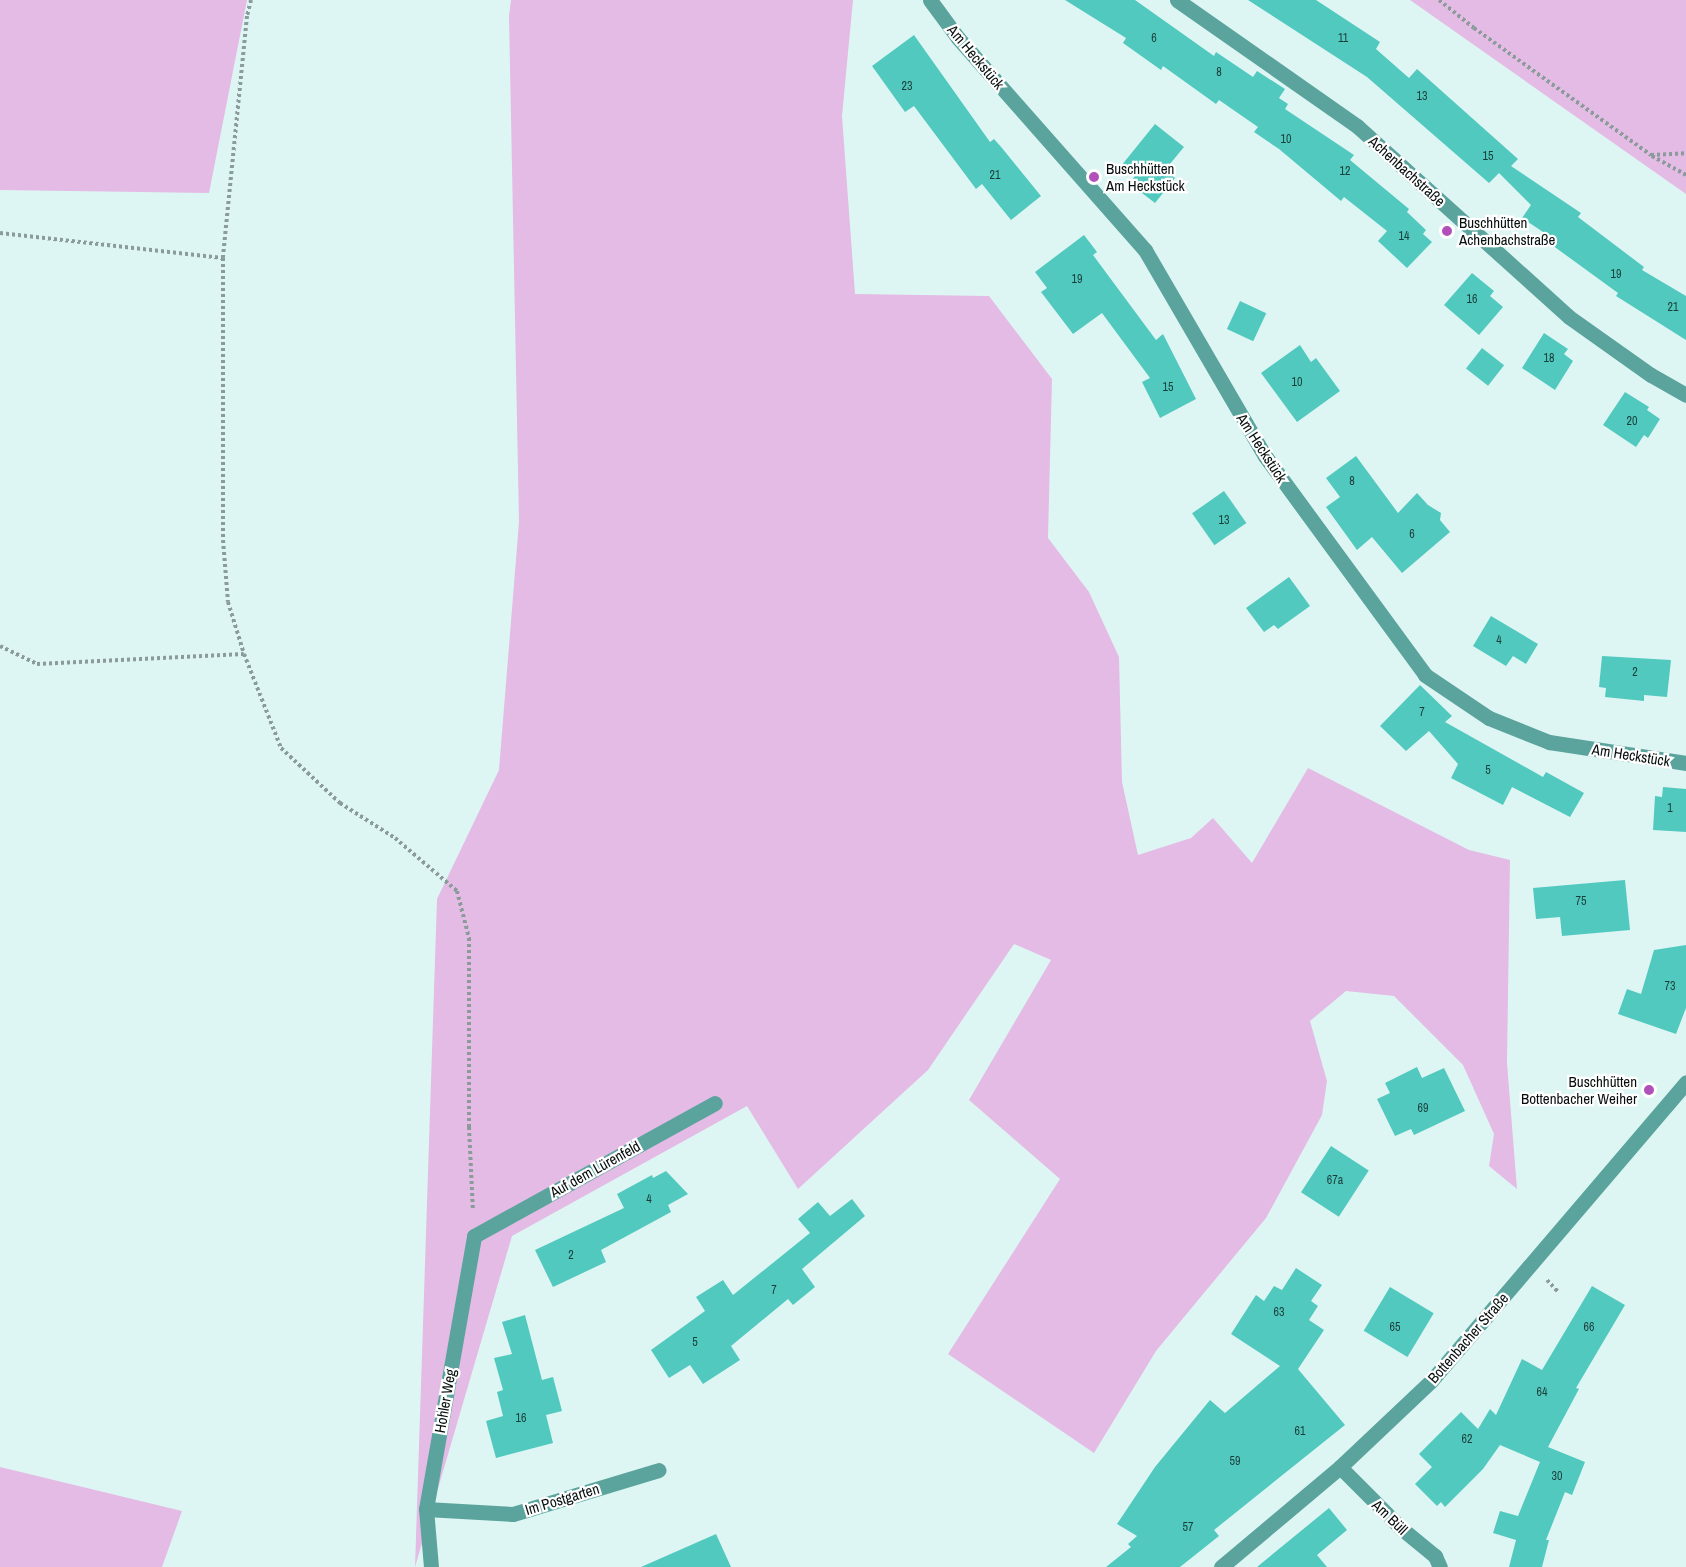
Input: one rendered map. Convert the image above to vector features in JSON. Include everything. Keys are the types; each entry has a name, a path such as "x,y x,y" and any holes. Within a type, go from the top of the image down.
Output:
{"street":[{"name":"Am Heckstück","path":"930,0 958,38 1145,250 1265,456 1425,675 1489,718 1549,742 1686,763"},
{"name":"Achenbachstraße","path":"1177,0 1357,126 1569,317 1651,375 1686,395"},
{"name":"Bottenbacher Straße","path":"1221,1567 1340,1467 1431,1381 1686,1082"},
{"name":"Auf dem Lürenfeld","path":"474,1236 715,1102"},
{"name":"Hohler Weg","path":"431,1567 426,1509 474,1236"},
{"name":"Am Büll","path":"1340,1467 1402,1529 1435,1556 1440,1567"},
{"name":"Im Postgarten","path":"426,1509 513,1514 659,1470"}],"path":[{"path":"251,0 223,258 223,540 228,602 244,654 281,748 340,803 395,838 457,891 469,938 469,1127 474,1236"},
{"path":"1439,0 1474,28 1652,155 1686,175"},
{"path":"1652,155 1686,153"},
{"path":"0,233 223,258"},
{"path":"0,646 37,664 244,654"}],"shaded area":[{"path":"0,0 247,0 209,193 0,190"},
{"path":"511,0 853,0 842,116 855,294 989,296 1052,379 1048,538 1089,592 1119,657 1122,782 1138,855 1191,838 1213,818 1252,863 1308,768 1469,850 1510,860 1507,1063 1517,1189 1489,1166 1494,1134 1463,1065 1394,996 1346,991 1310,1021 1327,1081 1322,1115 1266,1218 1156,1351 1094,1453 948,1354 1060,1179 969,1100 1051,960 1014,944 928,1070 798,1189 747,1106 512,1236 415,1567 437,899 499,770 519,522 509,16"},
{"path":"1410,0 1686,0 1686,194"},
{"path":"0,1467 182,1511 162,1567 0,1567"}],"building":[{"path":"1065,0 1135,0 1214,56 1216,52 1253,77 1257,71 1285,89 1279,98 1288,104 1285,109 1354,155 1350,160 1409,209 1407,212 1426,230 1423,234 1432,242 1407,268 1378,241 1387,231 1344,197 1341,201 1279,149 1254,132 1258,127 1219,100 1216,104 1163,66 1161,70 1123,43 1126,38"},
{"path":"1248,0 1316,0 1380,42 1376,49 1409,78 1417,69 1518,159 1511,166 1581,213 1578,217 1644,267 1642,270 1686,296 1686,340 1616,296 1618,293 1552,245 1555,240 1522,218 1531,205 1499,173 1489,183 1367,77"},
{"path":"914,35 990,142 994,139 1041,196 1011,220 982,184 976,189 914,106 905,112 872,66"},
{"path":"1155,124 1184,147 1165,170 1175,178 1155,203 1129,183 1135,176 1121,166"},
{"path":"1084,235 1097,252 1093,255 1156,340 1163,334 1196,399 1160,418 1142,382 1150,378 1102,313 1073,334 1041,292 1047,288 1035,272"},
{"path":"1472,273 1494,291 1490,296 1503,307 1479,335 1444,305"},
{"path":"1240,301 1266,313 1253,341 1227,329"},
{"path":"1544,333 1568,349 1564,354 1573,361 1555,390 1522,368"},
{"path":"1300,345 1311,362 1316,358 1340,391 1297,422 1261,373"},
{"path":"1482,348 1504,365 1488,386 1466,368"},
{"path":"1625,392 1649,407 1647,410 1660,419 1648,438 1644,435 1636,447 1603,425"},
{"path":"1356,456 1398,513 1417,493 1428,505 1441,513 1440,520 1450,532 1402,573 1372,537 1357,550 1326,507 1340,497 1326,478"},
{"path":"1224,491 1246,523 1214,545 1192,513"},
{"path":"1289,577 1310,606 1278,629 1274,625 1264,632 1246,608"},
{"path":"1491,616 1538,644 1526,664 1513,656 1506,666 1473,646"},
{"path":"1602,656 1671,660 1667,697 1644,695 1644,701 1605,697 1606,688 1599,687"},
{"path":"1420,685 1452,716 1445,722 1543,777 1546,772 1584,793 1570,817 1512,787 1503,805 1451,778 1458,764 1429,731 1406,751 1380,726"},
{"path":"1663,787 1686,789 1686,832 1653,830 1655,796 1662,797"},
{"path":"1625,880 1630,930 1562,936 1560,917 1536,919 1533,888"},
{"path":"1686,945 1686,1008 1676,1034 1618,1014 1627,989 1641,994 1654,950"},
{"path":"1417,1067 1422,1078 1444,1068 1465,1111 1414,1135 1411,1129 1395,1136 1377,1099 1390,1093 1385,1083"},
{"path":"1331,1146 1369,1171 1339,1217 1301,1192"},
{"path":"666,1171 688,1194 668,1205 671,1212 601,1250 606,1262 553,1287 535,1250 624,1208 617,1194 652,1175 653,1178"},
{"path":"852,1199 865,1216 802,1269 815,1287 793,1305 788,1299 731,1346 740,1360 703,1384 690,1365 669,1378 651,1350 705,1311 696,1297 723,1280 733,1295 810,1233 798,1219 818,1202 830,1216"},
{"path":"1296,1268 1322,1285 1311,1301 1318,1306 1309,1320 1324,1330 1298,1369 1345,1425 1214,1530 1219,1536 1180,1567 1106,1567 1131,1547 1128,1544 1137,1536 1117,1524 1155,1467 1210,1400 1225,1413 1280,1366 1231,1334 1256,1295 1264,1301 1274,1286 1282,1290"},
{"path":"1592,1286 1625,1305 1576,1388 1579,1389 1548,1447 1585,1462 1572,1495 1565,1492 1546,1540 1549,1540 1542,1567 1509,1567 1516,1540 1493,1533 1500,1511 1518,1516 1540,1462 1500,1445 1483,1469 1445,1507 1441,1502 1437,1506 1415,1484 1432,1467 1419,1454 1461,1412 1478,1429 1490,1409 1496,1415 1522,1359 1542,1370"},
{"path":"1390,1287 1434,1313 1407,1357 1364,1331"},
{"path":"525,1315 542,1380 553,1377 562,1411 546,1415 553,1443 496,1458 486,1421 503,1416 497,1392 503,1390 494,1358 512,1354 502,1322"},
{"path":"1329,1508 1347,1530 1317,1555 1327,1567 1257,1567"},
{"path":"716,1534 731,1567 641,1567"}],"place":[{"name":"Buschhütten Am Heckstück","path":"1094,177"},
{"name":"Buschhütten Achenbachstraße","path":"1447,231"},
{"name":"Buschhütten Bottenbacher Weiher","path":"1649,1090"}]}
